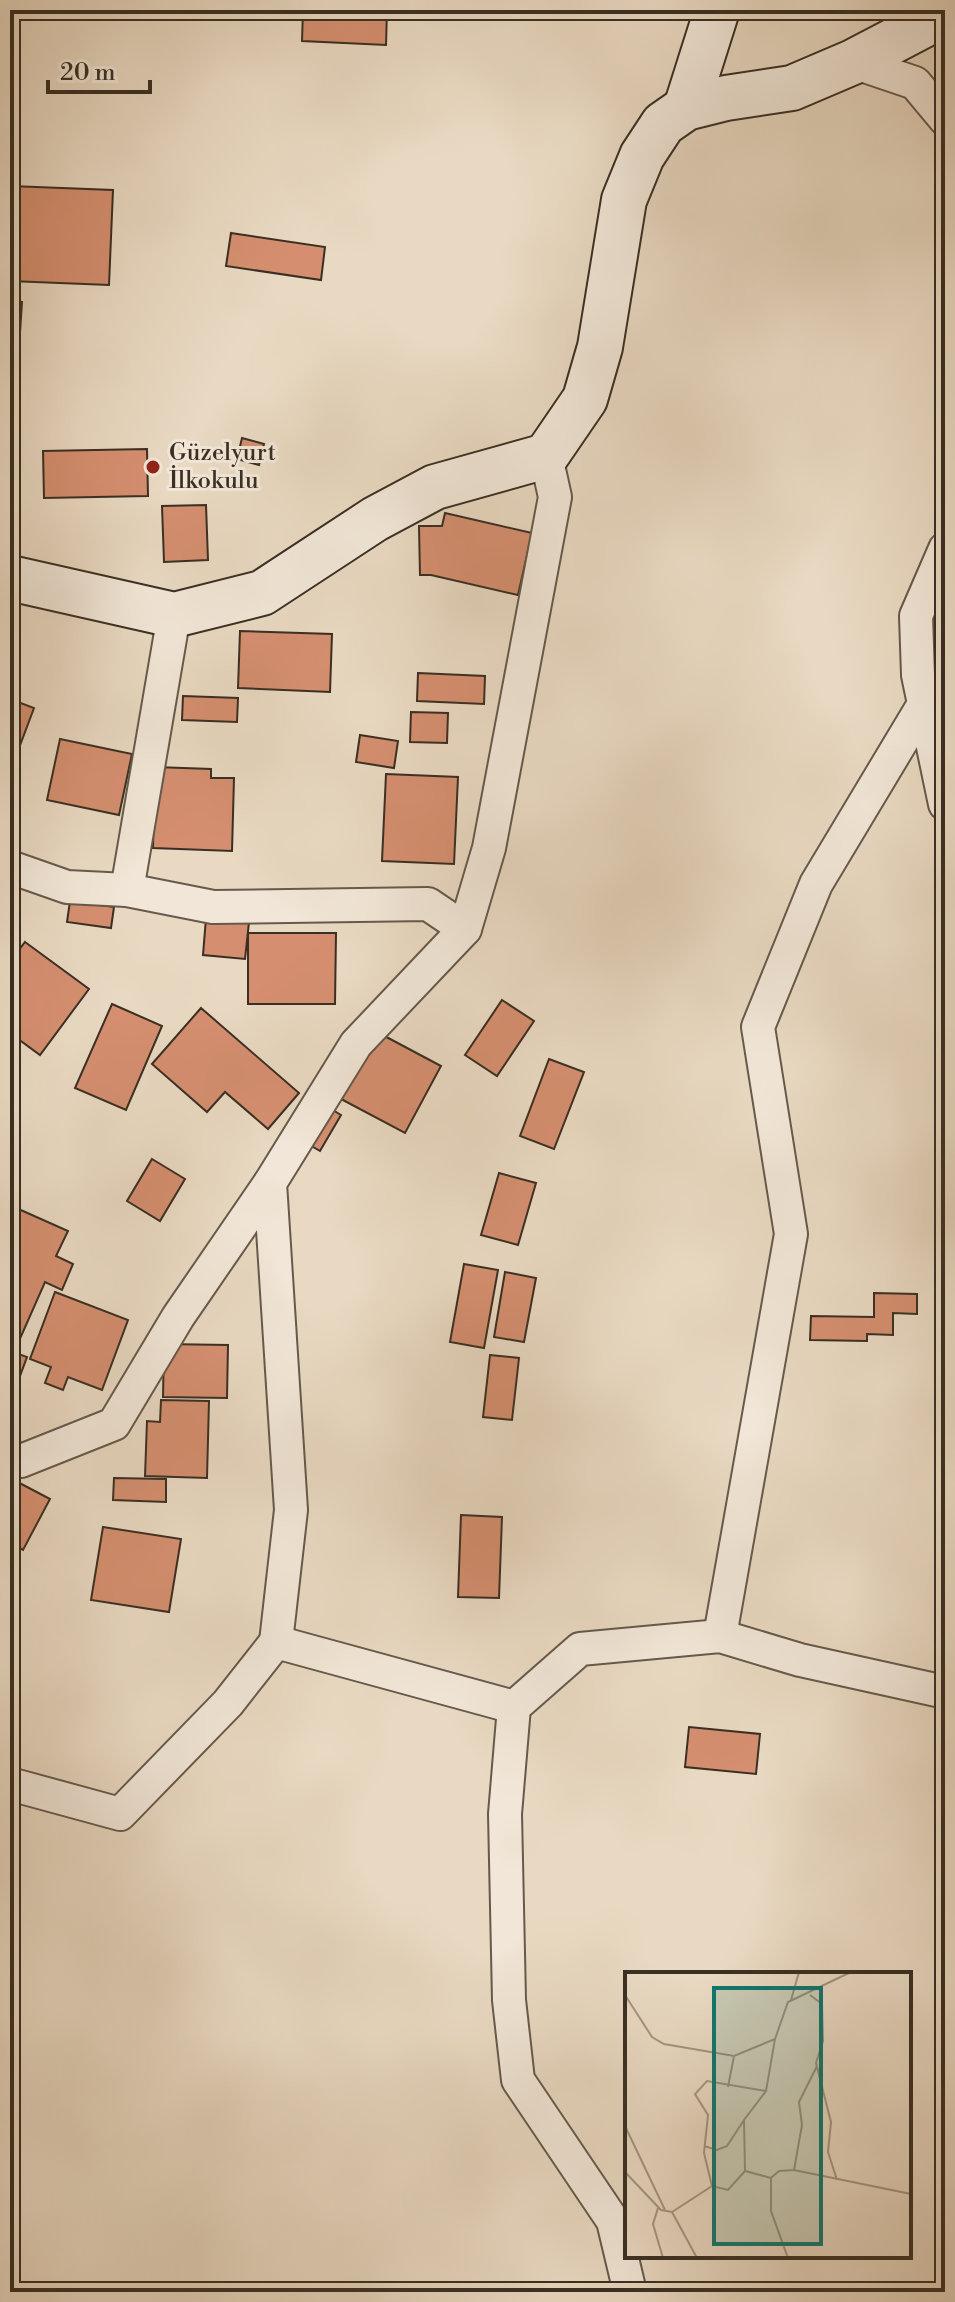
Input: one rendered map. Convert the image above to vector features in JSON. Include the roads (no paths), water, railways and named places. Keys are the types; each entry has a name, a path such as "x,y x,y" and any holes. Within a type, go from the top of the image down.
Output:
{"street":[{"path":"686,108 717,10"},
{"path":"10,578 174,615 262,593 375,519 435,487 546,456 585,399 600,347 624,200 642,156 663,124 686,108 726,98 792,88 853,62 945,14"},
{"path":"853,62 915,83 945,119"},
{"path":"10,1456 21,1461 114,1424 178,1317 270,1183 356,1044 465,929 489,848 555,497 546,456"},
{"path":"945,549 916,616 918,675 945,804"},
{"path":"127,890 174,615"},
{"path":"720,1636 791,1234 758,1027 816,884 924,704"},
{"path":"10,867 67,887 127,890 213,907 428,904 465,929"},
{"path":"10,1784 120,1814 228,1703 276,1642 291,1510 270,1183"},
{"path":"630,2292 613,2221 518,2080 509,2000 505,1814 514,1707 580,1649 720,1636 800,1660 945,1692"},
{"path":"276,1642 514,1707"}],"place":[{"name":"Güzelyurt İlkokulu","path":"153,467"}]}
